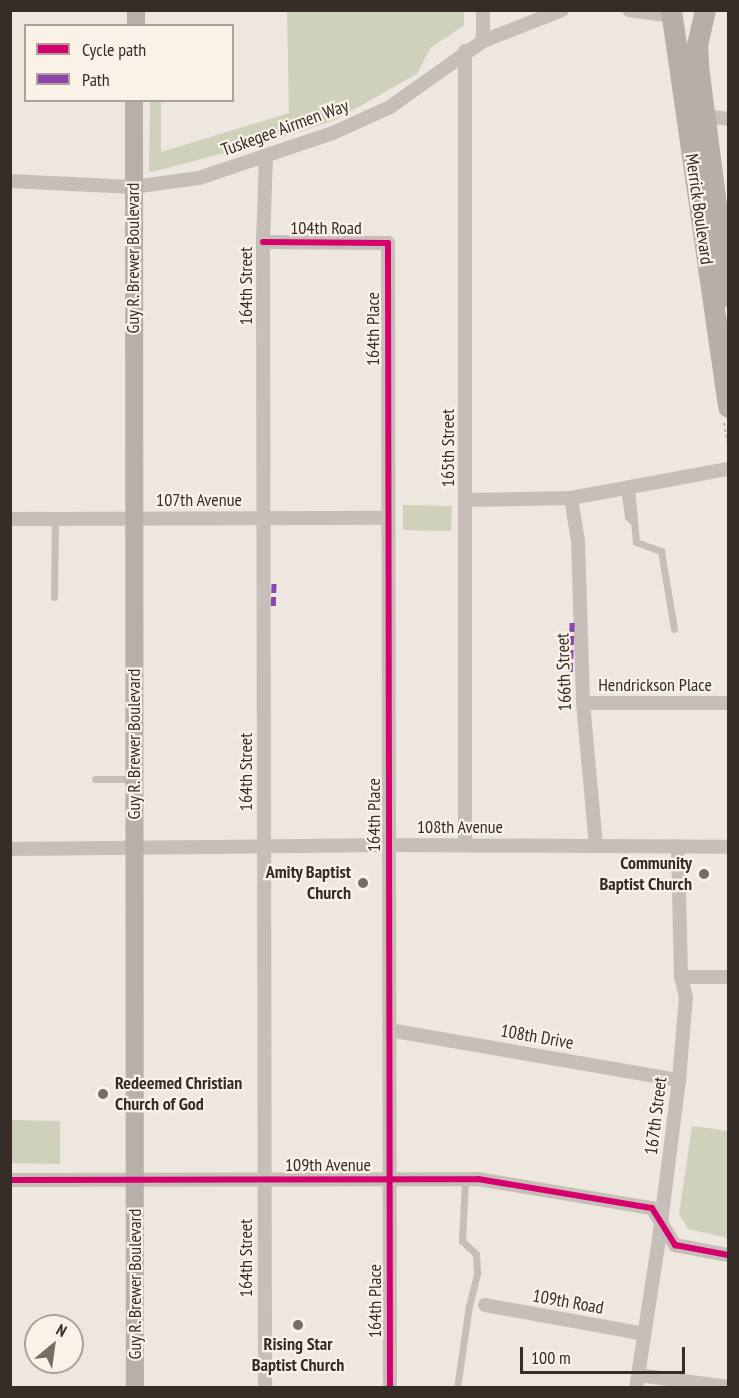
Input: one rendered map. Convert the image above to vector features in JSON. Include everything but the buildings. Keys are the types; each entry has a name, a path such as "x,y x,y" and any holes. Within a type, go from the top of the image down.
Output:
{"main road":[{"name":"Merrick Boulevard","path":"705,10 697,51 723,287 729,407"},
{"name":"Merrick Boulevard","path":"671,13 723,287"},
{"name":"Guy R. Brewer Boulevard","path":"134,102 135,1388"}],"street":[{"path":"483,10 483,41"},
{"name":"Tuskegee Airmen Way","path":"10,181 133,188 199,178 333,133 390,107 465,51 549,13 562,10"},
{"path":"629,10 671,13"},
{"name":"165th Street","path":"465,51 465,845"},
{"path":"704,116 729,119"},
{"name":"164th Street","path":"265,1388 264,242 266,157"},
{"name":"104th Road","path":"264,242 388,243"},
{"name":"164th Place","path":"388,243 390,1388"},
{"path":"466,500 571,498 729,469"},
{"name":"166th Street","path":"571,498 578,541 582,703 596,845"},
{"name":"107th Avenue","path":"10,519 387,518"},
{"name":"Hendrickson Place","path":"582,703 729,703"},
{"name":"108th Avenue","path":"10,849 389,845 729,847"},
{"name":"167th Street","path":"637,1381 679,1080 686,997 681,977 678,846"},
{"path":"681,977 729,977"},
{"name":"108th Drive","path":"389,1030 679,1080"},
{"name":"109th Avenue","path":"10,1180 465,1179 652,1208 675,1245 729,1255"},
{"name":"109th Road","path":"485,1305 644,1334"},
{"path":"637,1381 729,1387"}],"lane":[{"path":"628,488 628,517 633,521 636,542 661,551 675,629"},
{"path":"54,597 56,519"},
{"path":"95,779 134,778"},
{"path":"457,1388 469,1306 477,1273 476,1254 462,1241 465,1179"}],"green space":[{"path":"287,11 464,11 464,26 431,47 417,74 335,120 274,140 152,172 149,170 150,102 161,102 161,152 289,113"},
{"path":"403,505 452,506 451,531 403,530"},
{"path":"11,1120 60,1121 60,1164 11,1163"},
{"path":"692,1126 728,1131 728,1238 688,1229 679,1214"}],"marked path":[{"path":"273,606 274,581"},
{"path":"570,672 572,621"}],"cycle path":[{"path":"263,242 388,243 390,1388"},
{"path":"10,1180 478,1179 652,1208 675,1245 728,1255"}],"place":[{"name":"Community Baptist Church","path":"704,874"},
{"name":"Amity Baptist Church","path":"363,883"},
{"name":"Redeemed Christian Church of God","path":"103,1094"},
{"name":"Rising Star Baptist Church","path":"298,1325"}]}
